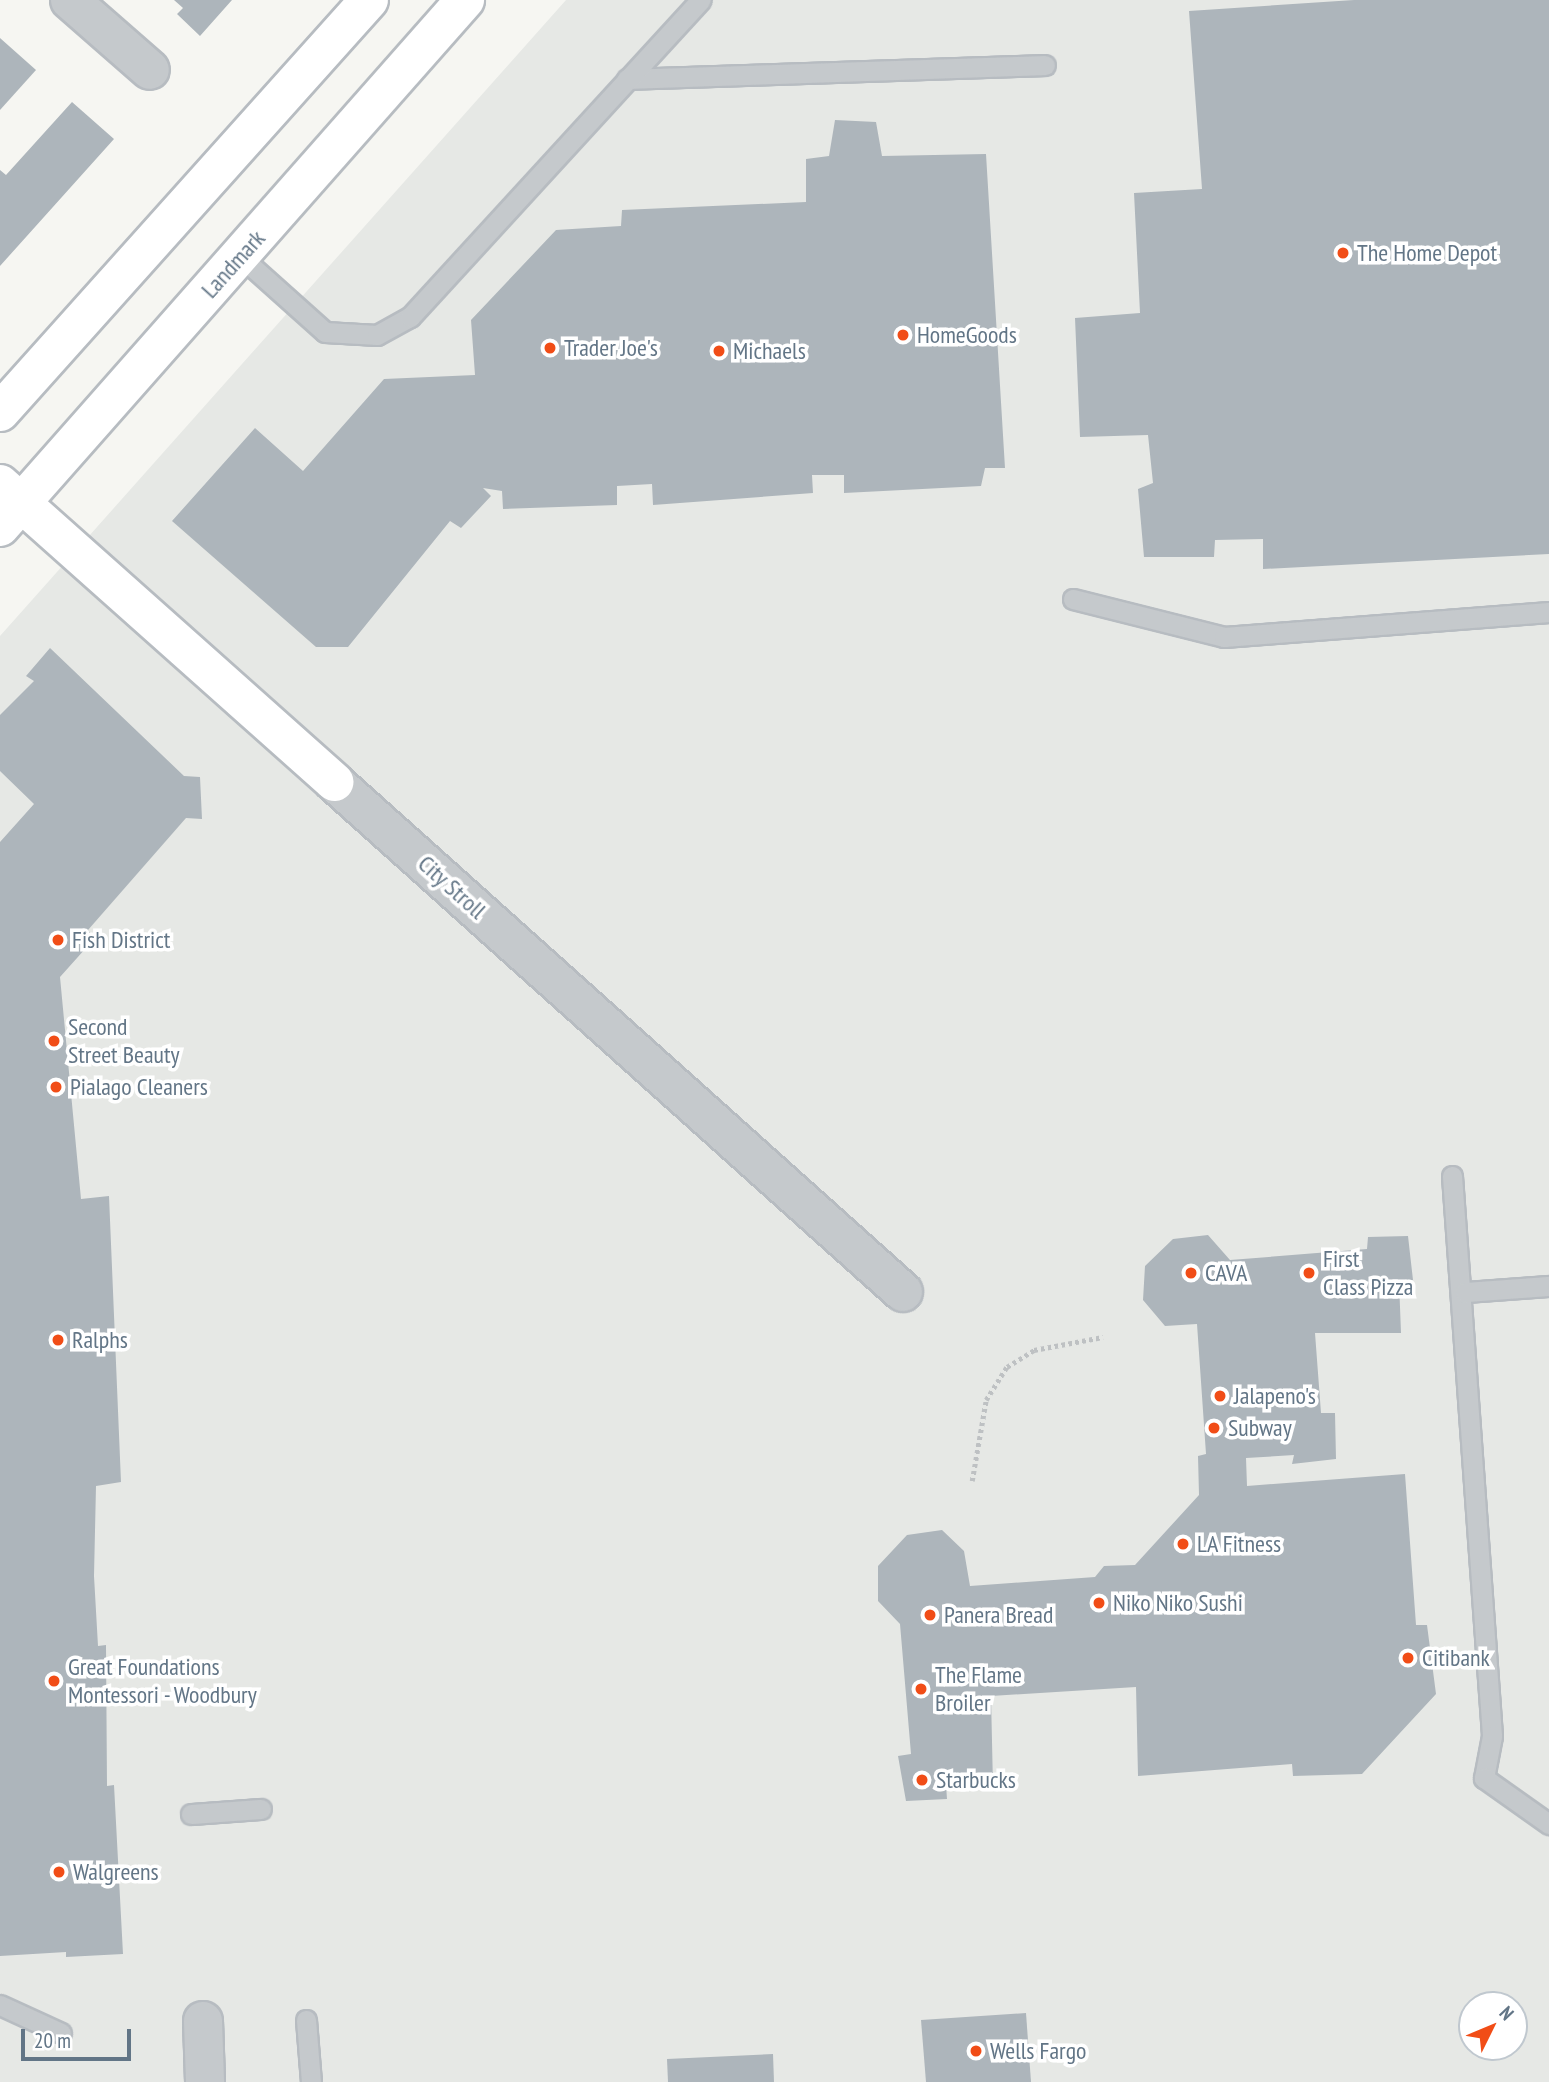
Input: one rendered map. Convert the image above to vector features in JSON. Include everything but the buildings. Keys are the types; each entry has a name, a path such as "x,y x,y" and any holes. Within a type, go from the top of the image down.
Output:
{"street":[{"path":"70,0 150,70"},
{"path":"0,412 369,0"},
{"name":"Landmark","path":"7,505 240,256 466,0"},
{"name":"City Stroll","path":"7,505 334,782 902,1292"},
{"path":"203,2021 205,2082"}],"lane":[{"path":"240,256 325,332 377,335 410,317 700,0"},
{"path":"627,79 1045,65"},
{"path":"1073,599 1224,636 1549,612"},
{"path":"1452,1176 1465,1292 1492,1736 1484,1778 1549,1824"},
{"path":"1465,1292 1549,1286"},
{"path":"191,1814 261,1809"},
{"path":"0,2005 61,2033"},
{"path":"306,2020 311,2082"}],"path":[{"path":"972,1481 986,1400 1007,1367 1034,1350 1103,1336"}],"shaded area":[{"path":"566,0 1549,0 1549,2082 0,2082 0,636"}],"place":[{"name":"The Home Depot","path":"1343,253"},
{"name":"HomeGoods","path":"903,335"},
{"name":"Trader Joe's","path":"550,348"},
{"name":"Michaels","path":"719,351"},
{"name":"Fish District","path":"58,940"},
{"name":"Second Street Beauty","path":"54,1041"},
{"name":"Pialago Cleaners","path":"56,1087"},
{"name":"CAVA","path":"1191,1273"},
{"name":"First Class Pizza","path":"1309,1273"},
{"name":"Ralphs","path":"58,1340"},
{"name":"Jalapeno's","path":"1220,1396"},
{"name":"Subway","path":"1214,1428"},
{"name":"LA Fitness","path":"1183,1544"},
{"name":"Niko Niko Sushi","path":"1099,1603"},
{"name":"Panera Bread","path":"930,1615"},
{"name":"Citibank","path":"1408,1658"},
{"name":"Great Foundations Montessori - Woodbury","path":"54,1681"},
{"name":"The Flame Broiler","path":"921,1689"},
{"name":"Starbucks","path":"922,1780"},
{"name":"Walgreens","path":"59,1872"},
{"name":"Wells Fargo","path":"976,2051"}]}
